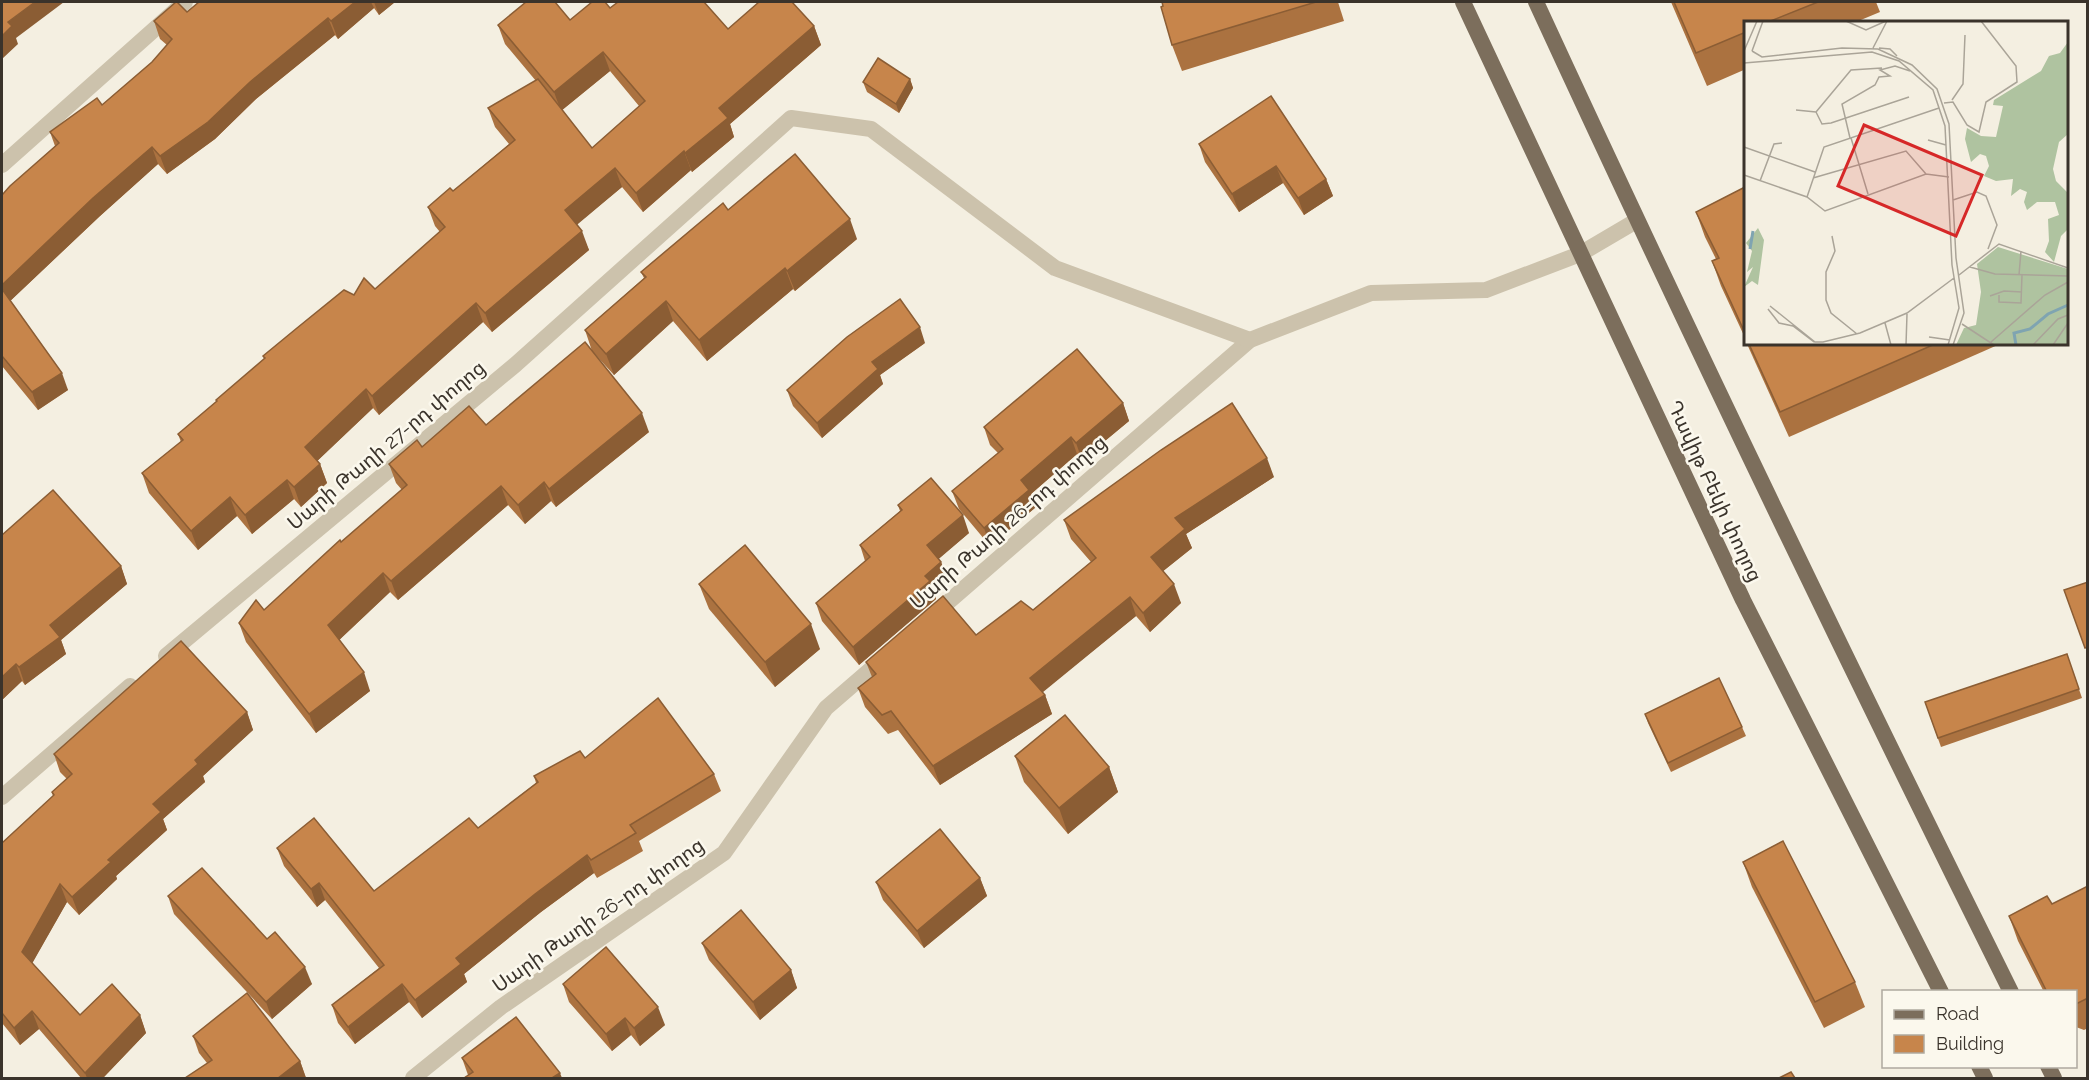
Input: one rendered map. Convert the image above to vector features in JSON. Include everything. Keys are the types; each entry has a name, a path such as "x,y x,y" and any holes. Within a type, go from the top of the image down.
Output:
{"main road":[{"name":"Դավիթ Բեկի փողոց","path":"1463,2 1743,600 1940,990"},
{"path":"1536,2 1636,220 2010,990"}],"street":[{"path":"2,165 185,2"},
{"name":"Սարի Թաղի 27-րդ փողոց","path":"2,797 146,673 515,365 791,118 871,129 1055,268 1250,340"},
{"name":"Սարի Թաղի 26-րդ փողոց","path":"916,630 1250,340 1371,293 1486,290 1580,254 1636,220"},
{"name":"Սարի Թաղի 26-րդ փողոց","path":"413,1078 501,1007 724,853 826,708 898,646"}],"building":[{"path":"2,2 35,2 8,22 12,26 2,36"},
{"path":"176,2 187,12 199,2 355,2 331,21 328,18 250,82 208,122 160,156 152,147 93,198 2,285 2,195 59,143 50,132 97,98 102,105 152,62 172,39 154,21"},
{"path":"526,2 555,2 570,20 592,2 605,2 610,8 618,2 704,2 728,29 759,2 792,2 814,26 719,108 728,118 685,153 684,151 636,193 615,168 565,210 582,231 485,313 476,303 372,396 366,389 305,447 320,464 294,487 287,480 245,515 230,497 191,531 142,473 183,440 178,434 297,328 344,290 354,295 364,278 375,289 445,227 428,207 450,188 453,191 515,140 488,108 538,79 592,148 645,101 603,52 554,92 498,25"},
{"path":"1162,2 1316,2 1172,45 1161,7"},
{"path":"1674,2 1818,2 1770,21 1744,21 1744,33 1696,53"},
{"path":"878,58 910,79 896,104 863,82"},
{"path":"1271,96 1326,179 1298,198 1276,166 1232,194 1199,144"},
{"path":"795,154 850,219 787,271 785,268 699,340 666,301 606,354 585,330 646,277 641,272 723,203 728,210"},
{"path":"1744,188 1744,331 1712,261 1719,258 1696,212"},
{"path":"2,289 62,373 32,392 2,356"},
{"path":"900,299 920,327 872,362 878,369 817,423 787,390 847,337"},
{"path":"585,342 642,413 549,489 544,482 518,505 501,486 391,581 383,573 328,625 364,672 309,714 239,623 256,600 264,610 340,540 341,542 407,485 389,464 417,440 422,447 469,406 486,425"},
{"path":"1749,345 1933,345 1780,412"},
{"path":"1077,349 1123,403 1076,443 1071,437 1021,480 1029,490 984,528 952,491 1003,449 984,427"},
{"path":"1232,403 1267,458 1175,518 1185,529 1151,557 1174,584 1143,613 1130,597 1030,678 1045,695 933,766 891,711 882,715 858,688 876,674 866,662 943,596 976,635 1021,601 1033,610 1096,558 1064,520 1161,450"},
{"path":"931,478 963,515 927,545 941,562 925,576 930,581 853,647 816,603 870,557 860,545 902,510 898,505"},
{"path":"53,490 121,566 50,625 60,637 19,667 16,664 2,677 2,535"},
{"path":"745,545 811,624 765,662 699,584"},
{"path":"2088,582 2088,647 2085,648 2064,590"},
{"path":"181,641 247,712 195,760 198,764 153,804 161,812 108,860 111,862 72,897 60,884 22,952 80,1015 112,984 140,1015 85,1073 32,1011 14,1028 2,1013 2,843 54,795 52,792 72,774 54,754"},
{"path":"2067,654 2079,689 1938,738 1925,702"},
{"path":"1719,678 1742,727 1668,763 1645,714"},
{"path":"658,698 714,774 630,825 636,833 591,860 587,855 535,894 456,958 461,964 415,1000 402,984 348,1027 332,1005 384,965 319,883 311,889 277,848 314,818 374,891 469,818 478,828 538,782 534,776 580,751 585,758"},
{"path":"1065,715 1109,767 1059,808 1015,756"},
{"path":"940,829 980,878 917,931 876,882"},
{"path":"1783,841 1855,982 1815,1002 1743,862"},
{"path":"202,868 267,939 275,932 305,967 266,1002 168,896"},
{"path":"2088,886 2088,998 2077,1004 2077,990 2046,990 2009,916 2047,896 2052,904"},
{"path":"741,910 791,970 753,1002 702,943"},
{"path":"606,947 658,1007 634,1028 625,1018 606,1034 563,984"},
{"path":"247,993 300,1061 278,1078 185,1078 212,1060 193,1036"},
{"path":"516,1017 560,1073 552,1078 464,1078 473,1072 462,1058"},
{"path":"1791,1072 1795,1078 1779,1078"}]}
